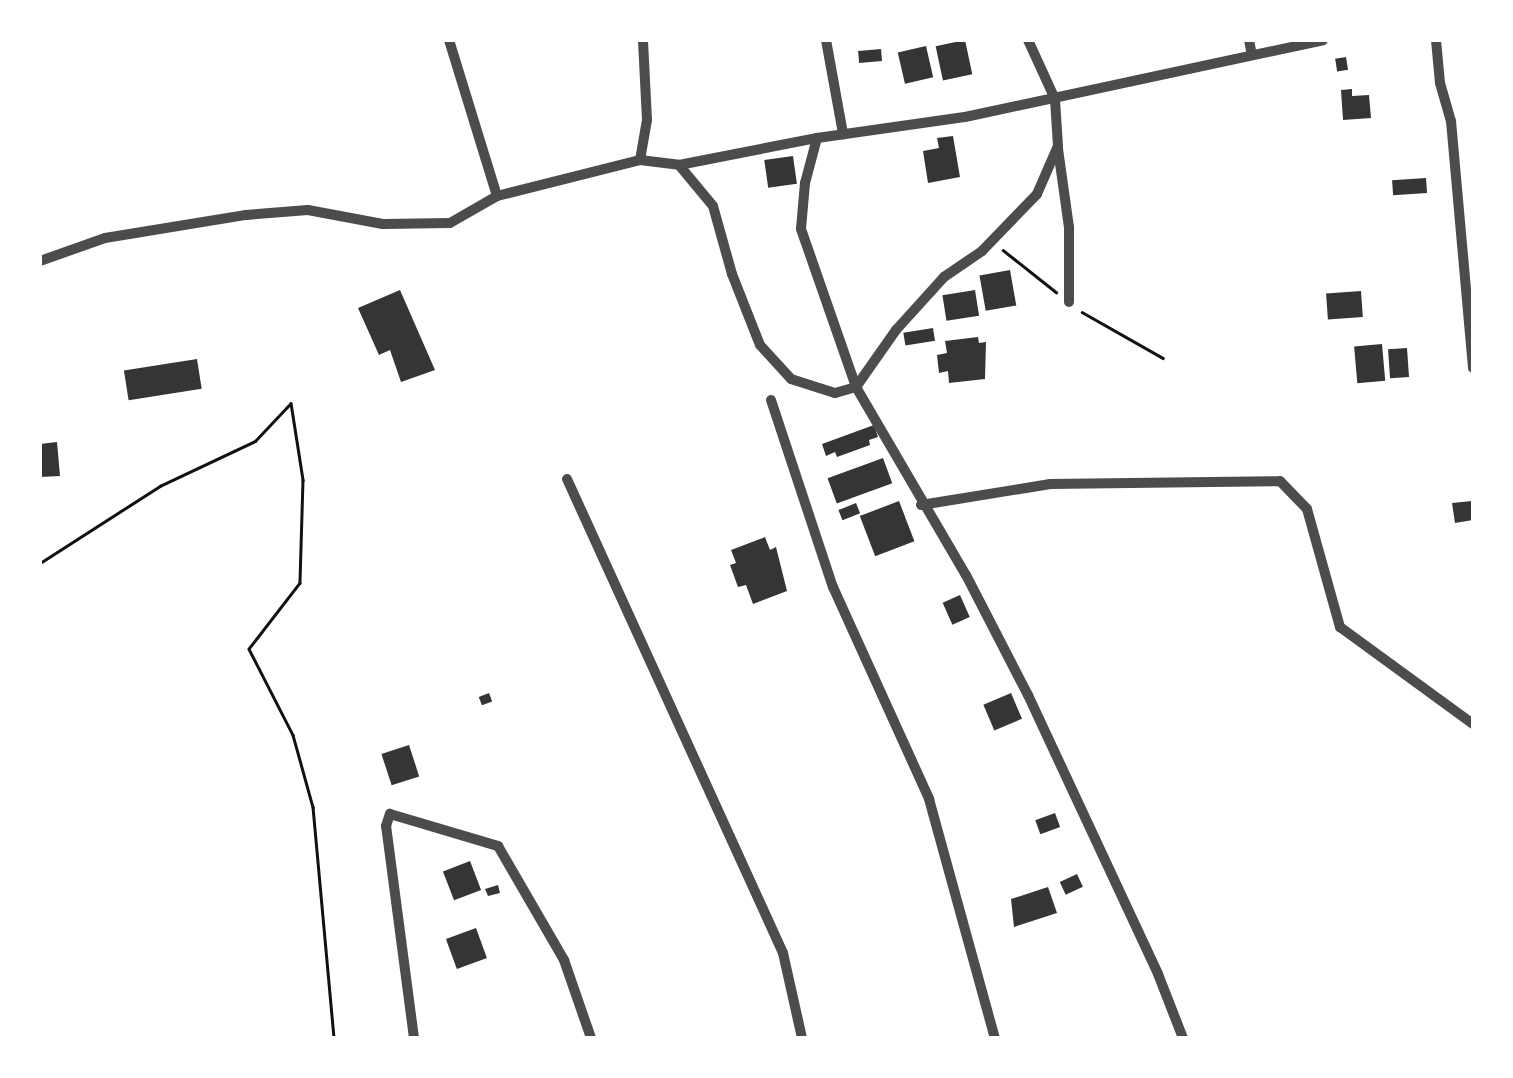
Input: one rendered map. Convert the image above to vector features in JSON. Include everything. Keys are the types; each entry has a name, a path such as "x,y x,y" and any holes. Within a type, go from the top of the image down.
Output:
{"street":[{"path":"449,40 496,196"},
{"path":"640,160 648,120 643,40"},
{"path":"826,40 843,134"},
{"path":"1028,40 1055,99 1069,227 1069,302"},
{"path":"1249,40 1252,55"},
{"path":"40,261 105,238 246,215 308,210 383,224 450,223 496,196 640,160 679,165 1055,99 1323,40"},
{"path":"1436,40 1440,83 1451,121 1473,368"},
{"path":"817,138 805,183 800,229 856,388 873,410 921,504 966,575 1028,695 1158,974 1183,1038"},
{"path":"679,165 713,206 732,274 760,345 792,378 835,393 856,388 896,330 944,277 982,251 1038,194 1058,146"},
{"path":"771,400 833,587 929,799 995,1038"},
{"path":"567,478 783,953 802,1038"},
{"path":"921,504 1050,484 1280,481 1306,509 1340,627 1473,724"},
{"path":"414,1038 386,826 390,814 498,846 564,960 591,1038"}],"path":[{"path":"40,563 160,486 254,441 292,403 303,480 300,583 249,649 293,735 313,806 334,1038"}],"building":[{"path":"965,40 972,74 943,80 936,46"},
{"path":"926,46 933,77 905,84 898,53"},
{"path":"881,49 882,61 859,63 858,51"},
{"path":"1346,57 1348,70 1337,72 1335,59"},
{"path":"1352,89 1352,96 1369,95 1371,118 1343,120 1341,90"},
{"path":"953,136 960,177 928,183 923,151 939,148 937,138"},
{"path":"793,156 797,184 768,188 764,160"},
{"path":"1426,178 1427,193 1393,195 1392,180"},
{"path":"1010,270 1016,305 986,311 979,275"},
{"path":"400,290 435,370 401,382 390,350 379,355 358,308"},
{"path":"975,290 979,316 946,321 942,295"},
{"path":"1361,291 1363,317 1328,319 1326,293"},
{"path":"933,328 935,341 905,346 903,333"},
{"path":"978,337 979,343 986,342 985,379 949,383 948,371 939,373 937,355 947,353 945,341"},
{"path":"1382,344 1385,381 1357,383 1354,346"},
{"path":"1407,348 1409,377 1390,378 1388,349"},
{"path":"197,359 202,389 129,400 124,371"},
{"path":"874,425 878,437 869,440 870,445 837,457 835,452 826,456 822,444"},
{"path":"57,442 60,476 40,477 40,444"},
{"path":"883,458 892,483 837,504 828,478"},
{"path":"899,501 914,541 875,556 860,516"},
{"path":"1472,501 1473,520 1455,523 1452,503"},
{"path":"856,503 860,513 843,520 838,510"},
{"path":"765,537 770,550 776,547 787,591 753,604 746,585 738,587 730,565 736,563 731,550"},
{"path":"960,595 970,617 952,625 943,603"},
{"path":"489,693 492,701 482,705 479,697"},
{"path":"1011,693 1022,719 994,730 983,705"},
{"path":"409,745 419,776 392,785 381,754"},
{"path":"1055,813 1060,827 1040,834 1035,820"},
{"path":"470,861 481,890 454,900 443,871"},
{"path":"1077,874 1083,887 1066,895 1060,882"},
{"path":"498,885 500,893 488,896 485,889"},
{"path":"1048,887 1057,913 1014,927 1011,899"},
{"path":"476,928 487,958 457,969 446,939"}]}
